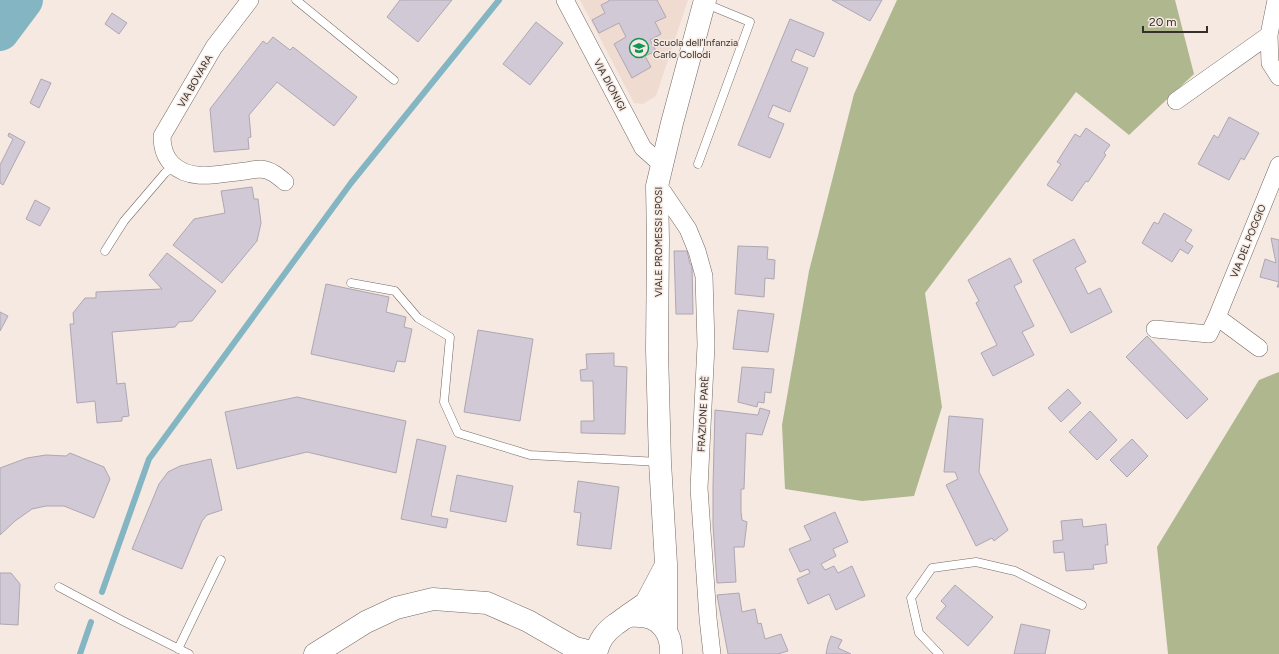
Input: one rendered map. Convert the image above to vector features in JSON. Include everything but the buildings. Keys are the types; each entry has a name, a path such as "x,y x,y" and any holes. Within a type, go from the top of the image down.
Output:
{"main road":[{"name":"VIALE PROMESSI SPOSI","path":"671,654 671,648 666,630 666,564 660,462 657,350 657,186 661,164 704,2"},
{"path":"315,654 366,622 396,608 433,599 487,603 528,621 575,648 596,654 599,642 606,632 646,603 666,564"},
{"path":"627,616 644,616 656,620 666,630"}],"street":[{"name":"VIA BOVARA","path":"174,166 167,160 164,153 162,136 214,47 250,0"},
{"name":"VIA DIONIGI","path":"565,0 644,148 661,164"},
{"path":"1276,0 1269,35 1270,63 1279,77"},
{"path":"1176,100 1269,35"},
{"name":"VIA DEL POGGIO","path":"1155,329 1209,334 1279,165"},
{"path":"174,166 183,172 196,175 261,169 274,173 285,182"},
{"name":"FRAZIONE PARÈ","path":"657,186 663,192 688,229 697,251 704,276 706,345 699,488 712,654"},
{"path":"1217,317 1259,348"}],"lane":[{"path":"296,0 394,80"},
{"name":"VIALE PROMESSI SPOSI","path":"698,164 750,22 704,2"},
{"path":"105,251 124,222 165,173 174,166"},
{"path":"351,282 395,291 418,318 450,337 444,402 458,433 530,455 660,462"},
{"path":"178,649 221,560"},
{"path":"939,654 919,633 911,598 932,568 976,562 1015,572 1082,605"},
{"path":"59,587 189,654"}],"shaded area":[{"name":"Scuola dell’Infanzia Carlo Collodi","path":"580,0 688,0 656,96 643,104 634,103"}],"green space":[{"path":"897,0 1175,0 1194,74 1129,135 1076,92 925,293 942,407 914,496 862,501 785,489 782,425 809,271 854,94"},
{"path":"1279,372 1279,654 1168,654 1157,547 1259,380"}],"waterway":[{"path":"0,32 24,0"},
{"path":"102,592 149,459 351,183 499,0"},
{"path":"80,654 91,622"}],"place":[{"name":"Scuola dell’Infanzia Carlo Collodi","path":"639,48"}]}
